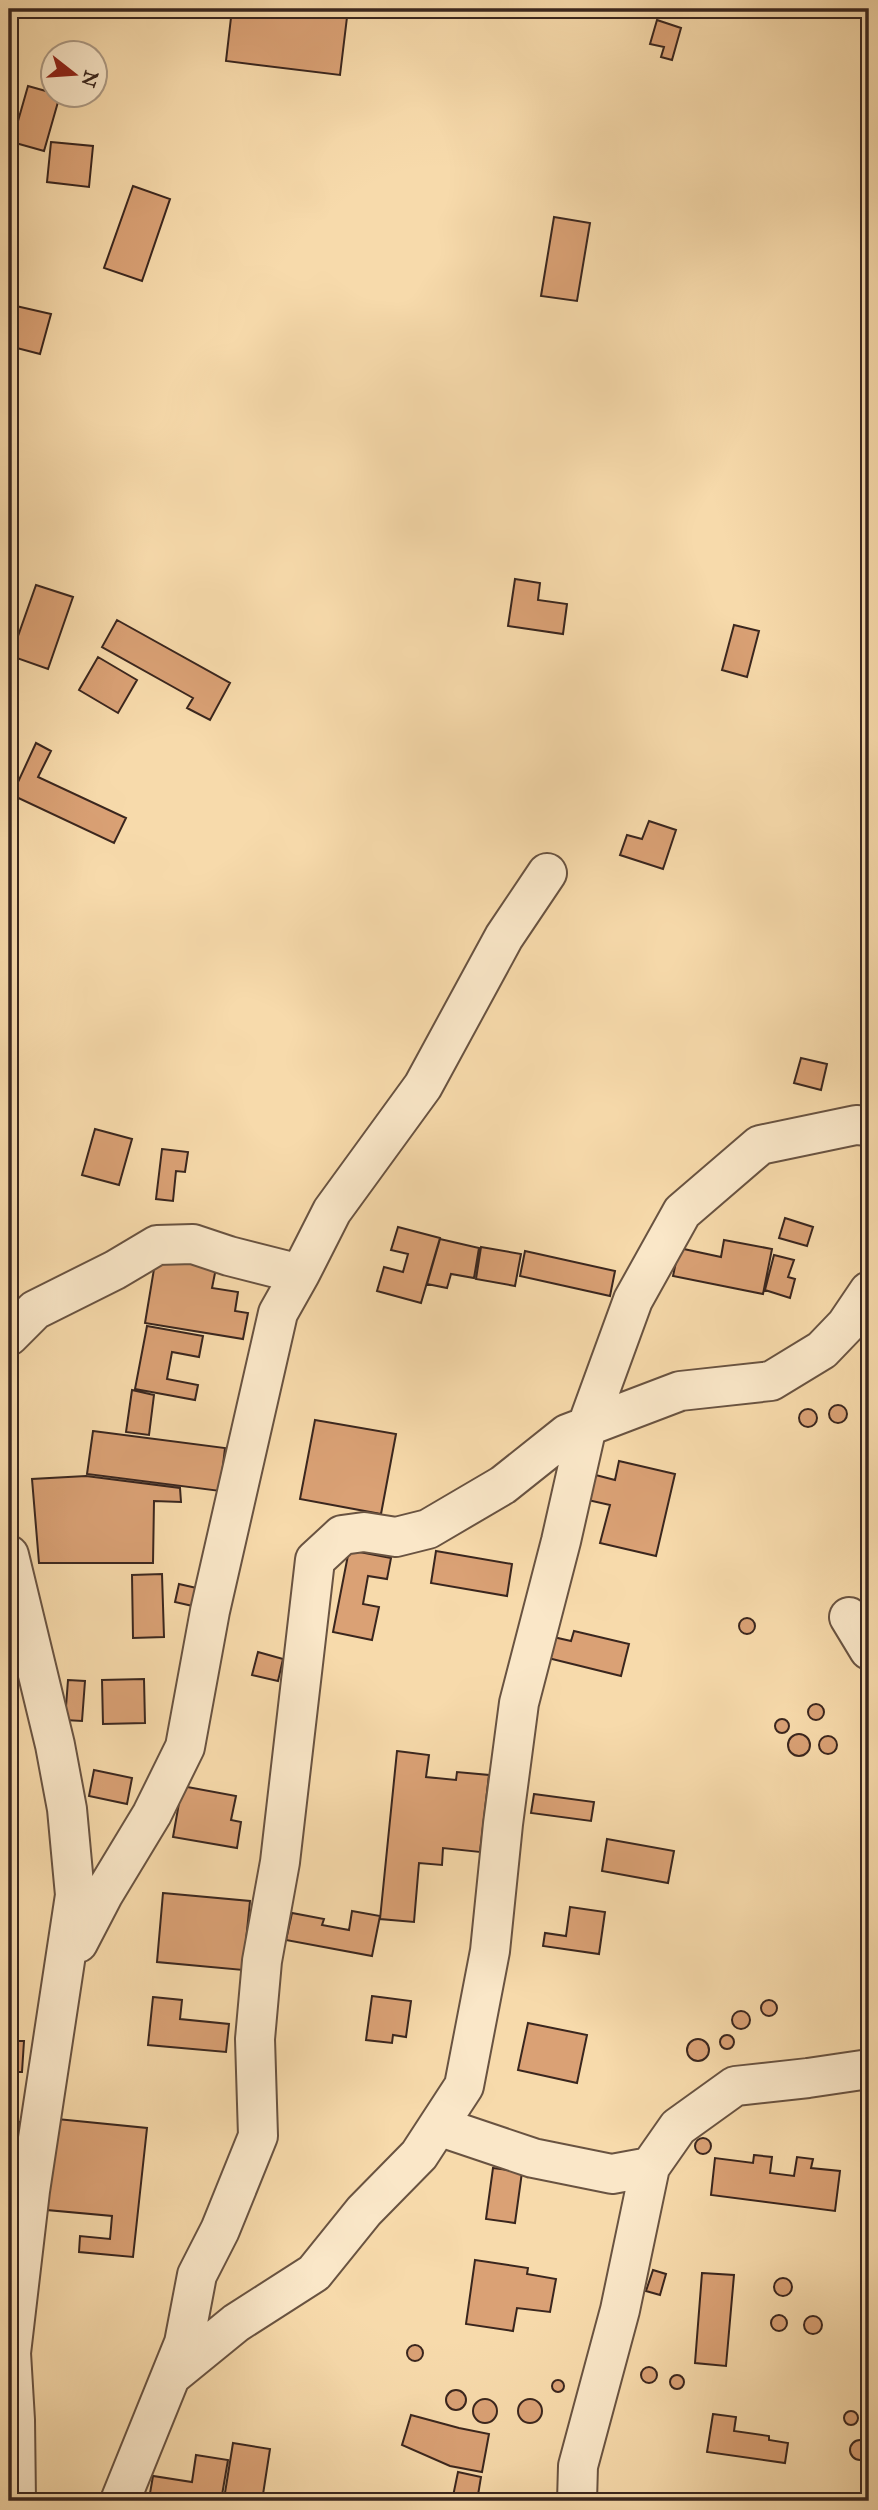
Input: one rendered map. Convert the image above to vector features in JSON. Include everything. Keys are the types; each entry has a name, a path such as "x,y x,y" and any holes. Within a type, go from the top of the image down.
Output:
{"street":[{"path":"63,1973 103,1895 152,1814 185,1747 210,1611 278,1313 332,1211 423,1086 504,937 547,873"},
{"path":"171,2376 236,2323 314,2273 364,2211 419,2155 464,2086 490,1951 519,1703 561,1541 587,1426 633,1300 682,1212 760,1145 856,1125 869,1126"},
{"path":"9,1336 34,1310 115,1270 157,1245 193,1244 300,1274"},
{"path":"120,2501 184,2343 197,2275 220,2230 258,2136 255,2039 262,1961 280,1861 315,1560 342,1535 364,1532 396,1537 428,1529 503,1485 567,1434 587,1426 680,1391 771,1381 821,1350 846,1325 869,1291"},
{"path":"9,1555 55,1745 67,1810 75,1895 30,2191 11,2353 12,2457 16,2501"},
{"path":"849,1617 869,1650"},
{"path":"577,2501 578,2466 620,2310 650,2167 678,2127 735,2086 869,2068"},
{"path":"438,2126 533,2158 612,2174 650,2167"}],"building":[{"path":"232,9 348,9 340,75 226,61"},
{"path":"657,20 681,28 672,60 661,57 664,47 650,44"},
{"path":"28,86 38,89 38,108 56,108 44,151 12,142"},
{"path":"51,142 93,146 89,187 47,182"},
{"path":"133,186 170,199 142,281 104,268"},
{"path":"554,217 590,223 577,301 541,296"},
{"path":"16,306 51,314 40,354 9,346 9,333"},
{"path":"515,579 540,583 538,600 567,604 563,634 508,626"},
{"path":"36,585 73,597 48,669 11,656"},
{"path":"117,620 230,683 210,720 187,708 193,698 102,647"},
{"path":"734,625 759,631 747,677 722,670"},
{"path":"98,657 137,680 118,713 79,690"},
{"path":"36,743 51,751 38,777 126,818 114,843 12,795"},
{"path":"649,821 676,830 663,869 620,855 627,835 642,839"},
{"path":"801,1058 827,1064 821,1090 794,1083"},
{"path":"95,1129 132,1139 119,1185 82,1175"},
{"path":"162,1149 188,1152 185,1172 176,1171 173,1201 156,1199"},
{"path":"785,1218 813,1227 807,1246 779,1238"},
{"path":"398,1227 440,1238 421,1303 377,1291 384,1267 403,1272 408,1254 391,1250"},
{"path":"440,1239 479,1248 474,1278 451,1274 447,1288 427,1284"},
{"path":"724,1240 772,1249 763,1294 673,1276 679,1248 721,1257"},
{"path":"481,1247 521,1254 515,1286 476,1279"},
{"path":"525,1251 615,1271 610,1296 520,1276"},
{"path":"774,1255 794,1260 788,1277 795,1279 790,1298 765,1290"},
{"path":"156,1257 216,1268 212,1288 238,1292 235,1311 248,1313 243,1339 145,1323"},
{"path":"147,1326 203,1336 199,1357 172,1352 167,1379 198,1385 195,1400 135,1389"},
{"path":"132,1390 154,1395 149,1435 126,1432"},
{"path":"838,1405 844,1408 847,1414 844,1420 838,1423 832,1420 829,1414 832,1408"},
{"path":"808,1409 814,1412 817,1418 814,1424 808,1427 802,1424 799,1418 802,1412"},
{"path":"315,1420 396,1434 381,1514 300,1499"},
{"path":"93,1431 225,1448 220,1491 87,1474"},
{"path":"619,1461 675,1474 656,1556 600,1543 610,1505 579,1498 584,1472 615,1480"},
{"path":"86,1476 180,1488 181,1502 154,1501 153,1563 39,1563 32,1479"},
{"path":"349,1550 391,1558 387,1579 368,1576 363,1604 379,1607 372,1640 333,1632"},
{"path":"436,1551 512,1564 507,1596 431,1583"},
{"path":"162,1574 164,1637 133,1638 132,1575"},
{"path":"179,1584 201,1589 197,1607 175,1602"},
{"path":"744,1618 750,1618 755,1626 753,1632 744,1634 739,1629 739,1623"},
{"path":"574,1631 629,1644 621,1676 544,1657 549,1636 571,1641"},
{"path":"258,1652 283,1659 278,1681 252,1675"},
{"path":"144,1679 145,1723 103,1724 102,1680"},
{"path":"68,1680 85,1681 82,1721 65,1720"},
{"path":"816,1704 824,1712 816,1720 808,1712"},
{"path":"782,1719 787,1721 787,1731 782,1733 777,1731 775,1726 777,1721"},
{"path":"799,1734 807,1737 810,1745 807,1753 799,1756 791,1753 788,1745 791,1737"},
{"path":"828,1736 834,1739 837,1745 834,1751 828,1754 822,1751 819,1745 822,1739"},
{"path":"397,1751 429,1755 426,1777 456,1780 457,1772 489,1775 480,1852 443,1848 442,1865 419,1863 414,1922 380,1919"},
{"path":"94,1770 132,1778 127,1804 89,1796"},
{"path":"182,1786 236,1796 231,1820 241,1822 237,1848 173,1837"},
{"path":"534,1794 594,1802 591,1821 531,1813"},
{"path":"607,1839 674,1851 668,1883 602,1871"},
{"path":"163,1893 250,1901 243,1970 157,1962"},
{"path":"570,1907 605,1912 599,1954 543,1946 545,1933 566,1936"},
{"path":"352,1911 380,1916 372,1956 286,1940 292,1913 324,1919 322,1925 349,1930"},
{"path":"372,1996 411,2001 406,2037 393,2035 392,2043 366,2040"},
{"path":"153,1997 182,2000 180,2019 229,2024 226,2052 148,2045"},
{"path":"766,2000 772,2000 777,2008 775,2014 766,2016 761,2011 761,2005"},
{"path":"741,2011 747,2014 750,2020 747,2026 741,2029 735,2026 732,2020 735,2014"},
{"path":"528,2023 587,2035 577,2083 518,2070"},
{"path":"727,2035 732,2037 732,2047 727,2049 722,2047 720,2042 722,2037"},
{"path":"698,2039 706,2042 709,2050 706,2058 698,2061 690,2058 687,2050 690,2042"},
{"path":"9,2041 24,2041 22,2072 9,2072"},
{"path":"57,2119 147,2128 133,2257 79,2252 80,2236 110,2239 112,2216 47,2210"},
{"path":"9,2121 20,2122 14,2166 9,2166"},
{"path":"703,2138 709,2140 709,2152 703,2154 697,2152 695,2146 697,2140"},
{"path":"754,2155 772,2157 770,2173 794,2176 797,2157 813,2159 811,2168 840,2171 835,2211 711,2195 715,2158 753,2163"},
{"path":"493,2168 522,2172 515,2223 486,2219"},
{"path":"475,2260 528,2268 527,2274 556,2279 550,2312 517,2308 513,2331 466,2324"},
{"path":"653,2270 666,2274 660,2295 646,2291"},
{"path":"702,2273 734,2275 726,2366 695,2363"},
{"path":"783,2278 789,2281 792,2287 789,2293 783,2296 777,2293 774,2287 777,2281"},
{"path":"779,2315 785,2317 785,2329 779,2331 773,2329 771,2323 773,2317"},
{"path":"813,2316 819,2319 822,2325 819,2331 813,2334 807,2331 804,2325 807,2319"},
{"path":"412,2345 418,2345 423,2353 421,2359 412,2361 407,2356 407,2350"},
{"path":"649,2367 655,2369 655,2381 649,2383 643,2381 641,2375 643,2369"},
{"path":"677,2375 682,2377 682,2387 677,2389 672,2387 670,2382 672,2377"},
{"path":"558,2380 564,2386 558,2392 552,2386"},
{"path":"456,2390 463,2393 466,2400 463,2407 456,2410 449,2407 446,2400 449,2393"},
{"path":"485,2399 494,2402 497,2411 494,2420 485,2423 476,2420 473,2411 476,2402"},
{"path":"530,2399 538,2403 542,2411 538,2419 530,2423 522,2419 518,2411 522,2403"},
{"path":"848,2411 854,2411 858,2418 854,2425 848,2425 844,2421 844,2415"},
{"path":"713,2414 736,2417 734,2431 769,2436 769,2440 788,2443 785,2463 707,2452"},
{"path":"411,2415 489,2434 482,2472 450,2466 402,2445"},
{"path":"860,2440 867,2443 870,2450 867,2457 860,2460 853,2457 850,2450 853,2443"},
{"path":"233,2443 270,2449 262,2501 224,2499"},
{"path":"196,2455 228,2460 221,2501 149,2499 153,2476 192,2482"},
{"path":"458,2472 481,2477 477,2501 452,2501"},
{"path":"363,2495 391,2500 391,2501 362,2501"}]}
